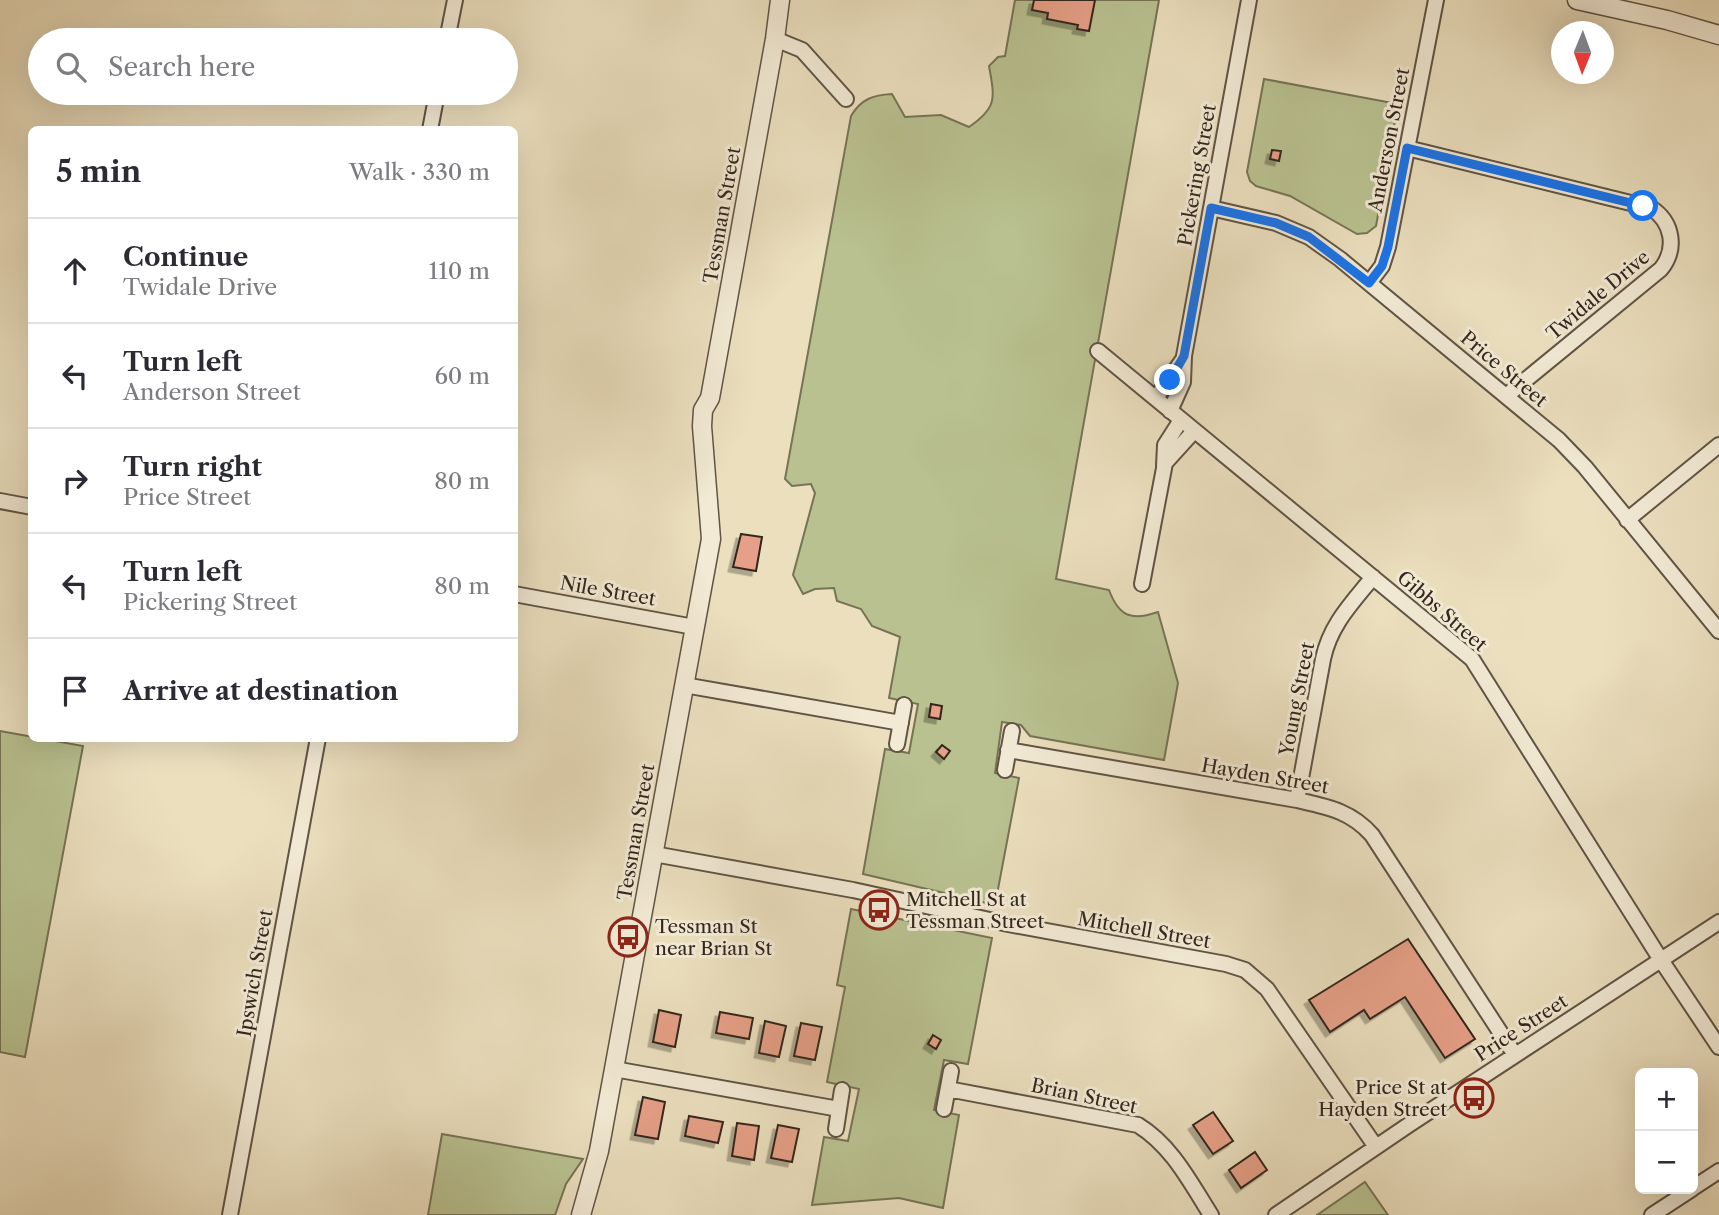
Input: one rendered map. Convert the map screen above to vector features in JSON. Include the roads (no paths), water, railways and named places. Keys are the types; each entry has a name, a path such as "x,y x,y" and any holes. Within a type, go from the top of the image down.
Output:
{"street":[{"path":"449,28 455,0"},
{"name":"Tessman Street","path":"581,1215 599,1151 711,538 703,410 710,398 780,0"},
{"name":"Tessman Street","path":"775,39 790,0"},
{"name":"Pickering Street","path":"1164,468 1164,448 1183,382 1184,356 1249,0"},
{"name":"Anderson Street","path":"1369,283 1382,266 1388,247 1436,0"},
{"path":"1577,0 1667,20 1719,35"},
{"path":"775,39 802,50 846,99"},
{"path":"431,126 435,105"},
{"name":"Twidale Drive","path":"1407,148 1651,208 1664,218 1668,227 1671,247 1661,269 1506,396"},
{"name":"Price Street","path":"1211,208 1276,223 1309,237 1369,283 1559,440 1719,631"},
{"name":"Gibbs Street","path":"1098,351 1472,659 1661,960 1719,1047"},
{"name":"Pickering Street","path":"1156,398 1184,356"},
{"name":"Pickering Street","path":"1142,584 1164,468 1167,460 1194,431"},
{"path":"1627,520 1719,445"},
{"path":"0,501 28,505"},
{"name":"Young Street","path":"1297,800 1329,637 1338,620 1373,577"},
{"name":"Nile Street","path":"518,595 694,627"},
{"path":"684,685 901,723"},
{"path":"897,744 904,705"},
{"path":"1005,770 1012,731"},
{"name":"Ipswich Street","path":"230,1215 317,742"},
{"name":"Hayden Street","path":"1008,750 1297,800 1344,812 1355,818 1372,835 1515,1055"},
{"name":"Mitchell Street","path":"654,854 853,890 1008,924 1226,964 1245,970 1267,989 1376,1147"},
{"name":"Price Street","path":"1276,1215 1719,922"},
{"path":"614,1069 839,1109"},
{"path":"944,1109 951,1071"},
{"name":"Brian Street","path":"948,1089 1138,1125 1170,1152 1212,1215"},
{"path":"836,1129 842,1090"},
{"path":"1698,1185 1719,1171"},
{"path":"1652,1215 1684,1194"}],"place":[{"name":"Mitchell St at Tessman Street","path":"879,910"},
{"name":"Tessman St near Brian St","path":"628,937"},
{"name":"Price St at Hayden Street","path":"1474,1098"}]}
